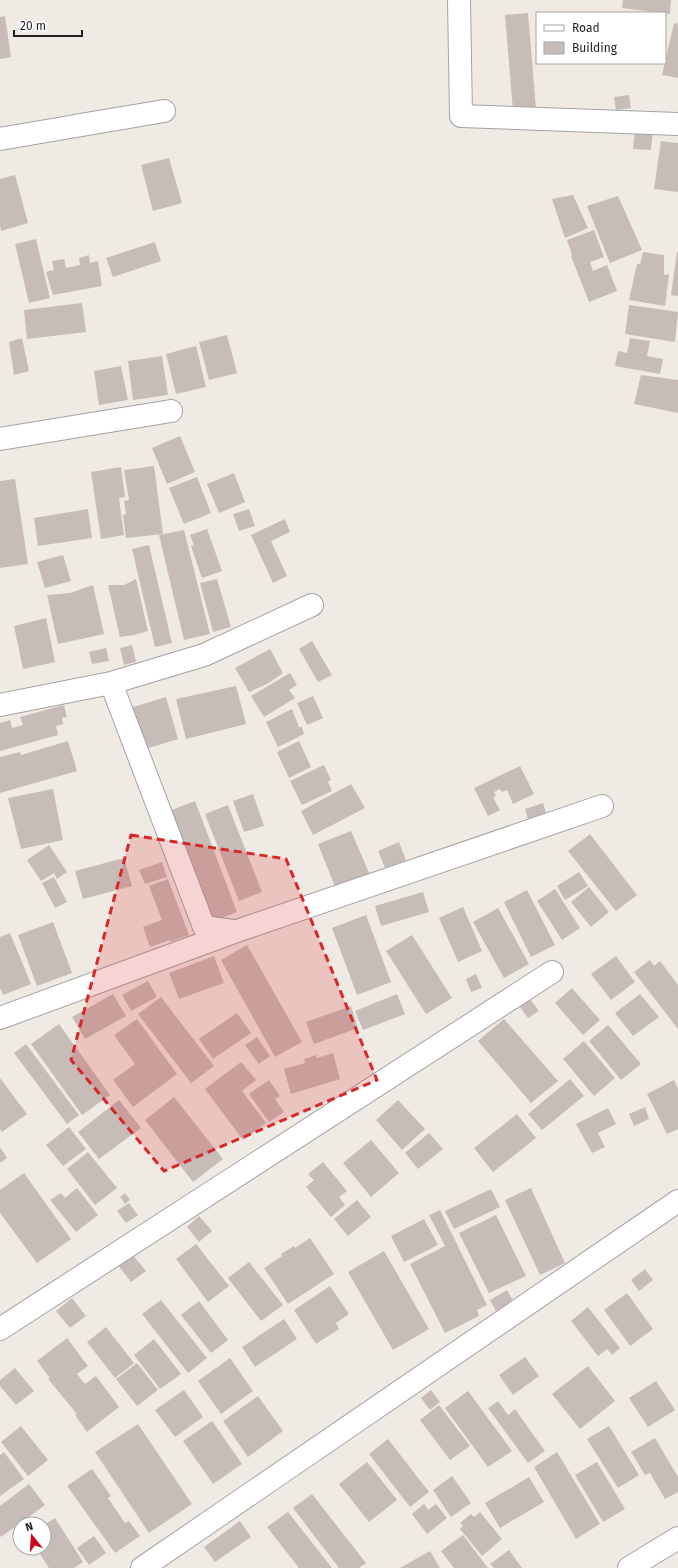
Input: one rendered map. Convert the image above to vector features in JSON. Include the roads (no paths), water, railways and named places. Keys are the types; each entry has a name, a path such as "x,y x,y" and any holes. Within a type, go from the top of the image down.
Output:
{"street":[{"path":"459,0 461,116 678,124"},
{"path":"0,139 164,111 74,126"},
{"path":"0,439 171,411"},
{"path":"0,705 111,683 204,655 312,605"},
{"path":"111,683 204,927 238,931"},
{"path":"0,1018 238,931 602,806"},
{"path":"0,1329 552,972"},
{"path":"142,1568 678,1201"},
{"path":"629,1568 678,1538"}]}
